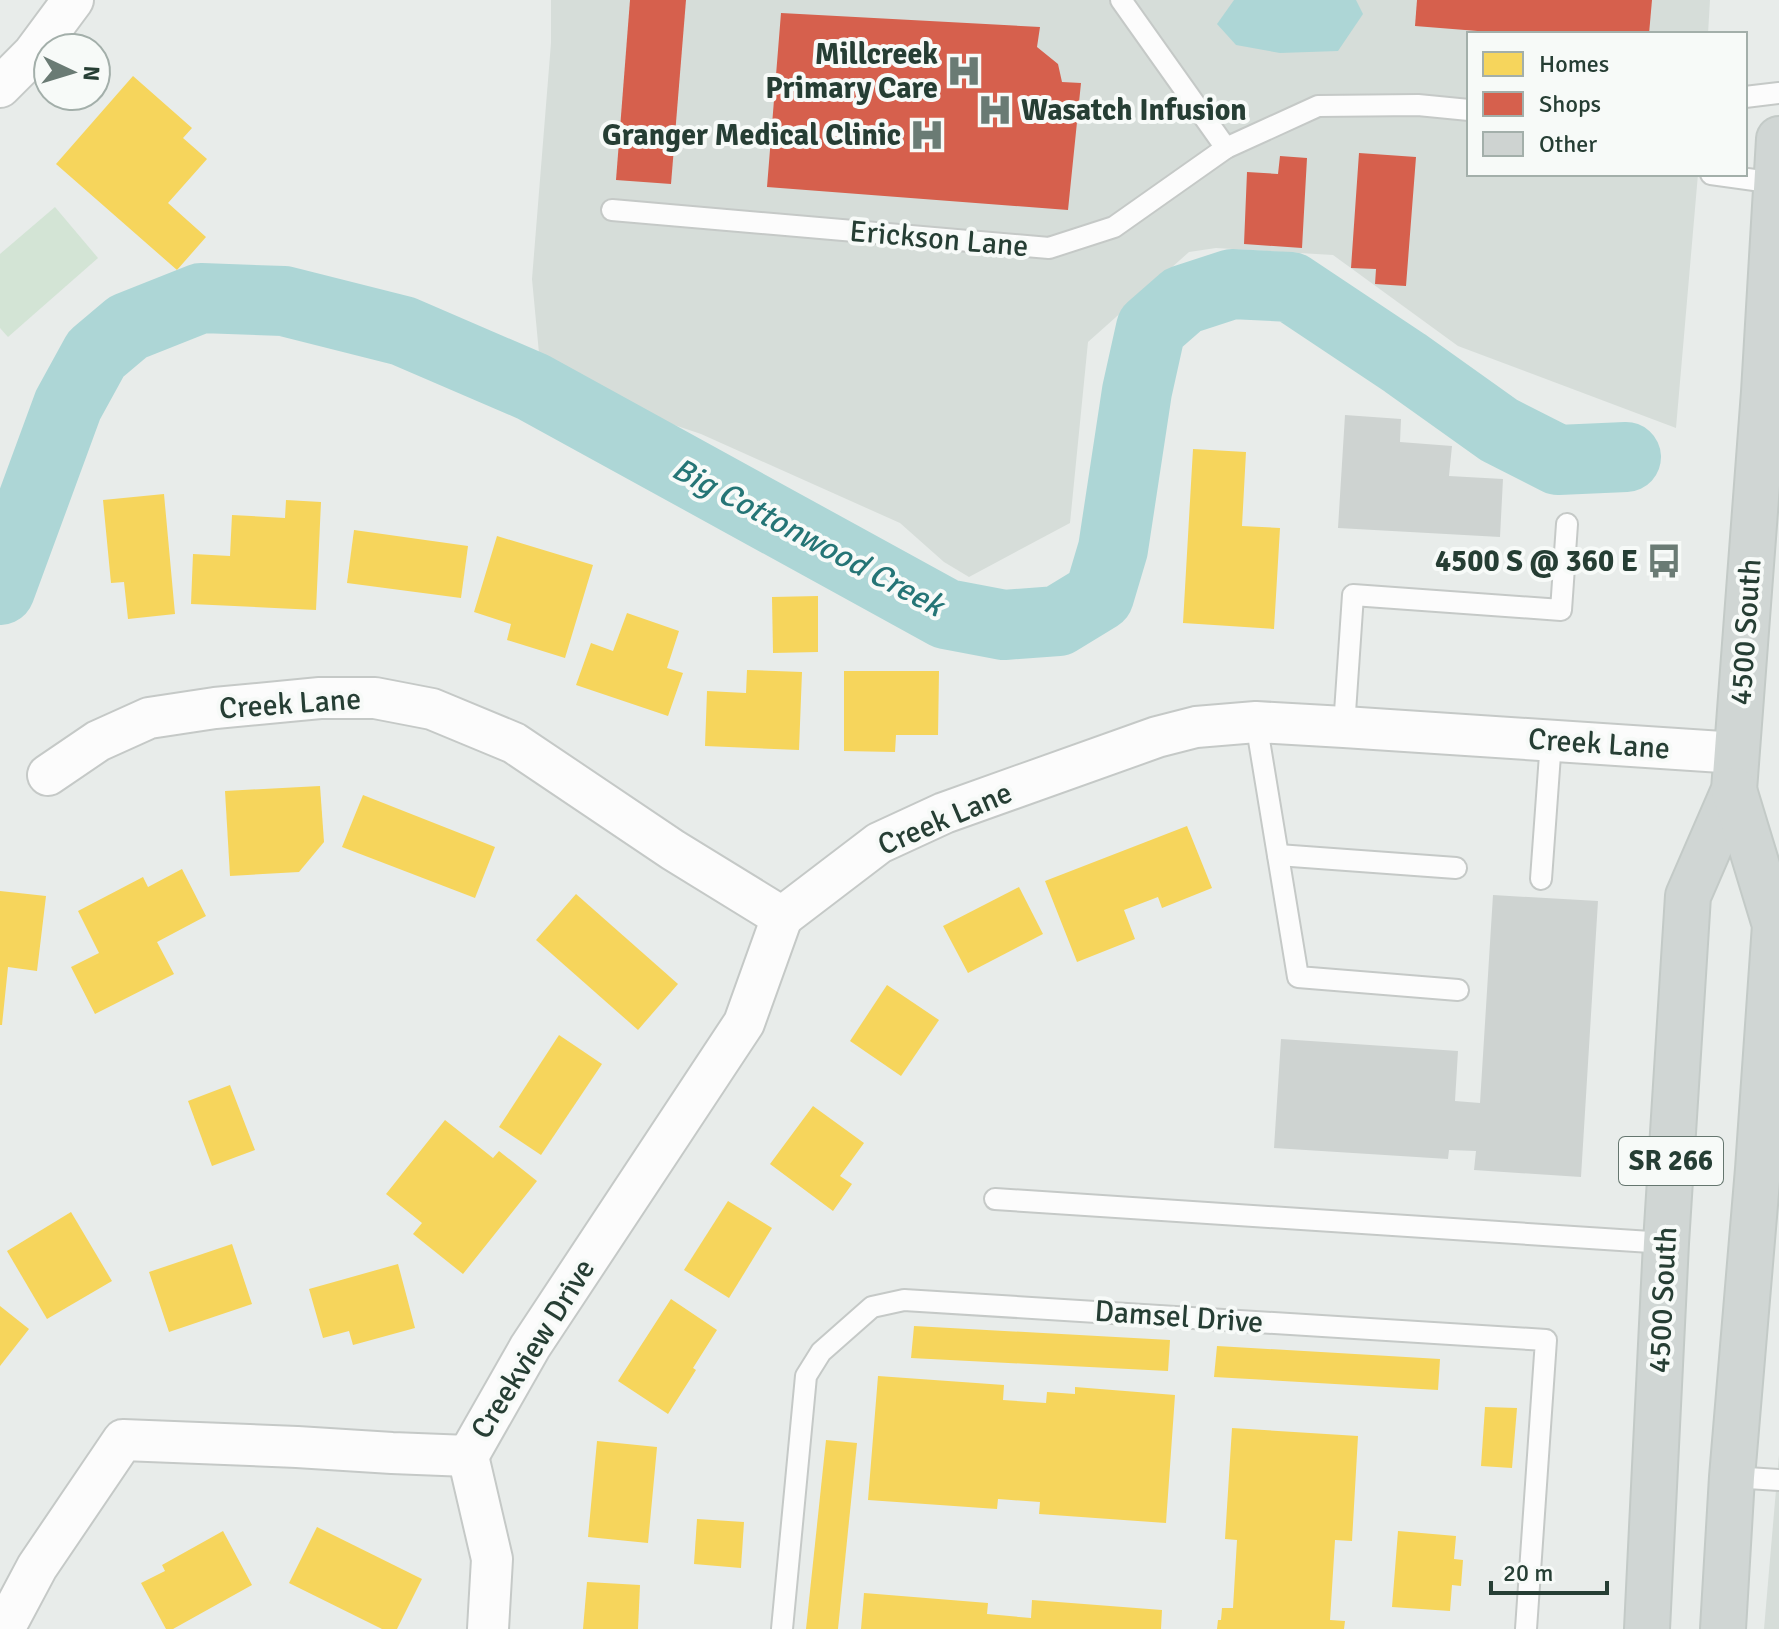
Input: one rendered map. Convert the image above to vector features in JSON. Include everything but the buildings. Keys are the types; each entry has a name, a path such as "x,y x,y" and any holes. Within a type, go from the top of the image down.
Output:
{"main road":[{"name":"4500 South","path":"1647,1629 1666,1243 1688,896 1736,771 1767,503 1779,139"},
{"name":"4500 South","path":"1723,1629 1775,925 1736,771"}],"street":[{"path":"0,87 33,54 73,0"},
{"name":"Creek Lane","path":"48,775 98,741 149,718 320,698 375,698 432,709 514,743 673,850 782,917 879,843 944,813 1157,737 1196,727 1256,722 1551,741 1736,771"},
{"name":"Creekview Drive","path":"4,1629 37,1567 123,1440 468,1456 530,1347 744,1023 782,917"},
{"path":"468,1456 492,1559 488,1629"}],"lane":[{"path":"1121,0 1226,148"},
{"path":"1747,97 1779,93"},
{"name":"Erickson Lane","path":"612,210 1049,248 1114,227 1226,148 1318,106 1418,105 1467,110"},
{"path":"1725,176 1776,183"},
{"path":"1344,727 1353,595 1561,610 1567,524"},
{"path":"1256,722 1298,977 1458,990"},
{"path":"1541,879 1551,741"},
{"path":"1278,855 1456,868"},
{"path":"995,1199 1666,1243"},
{"name":"Damsel Drive","path":"782,1629 806,1376 821,1352 872,1307 904,1300 1546,1340 1526,1629"},
{"path":"1732,1477 1779,1480"}],"shaded area":[{"path":"551,0 1710,0 1708,32 1467,32 1467,176 1698,176 1676,428 1458,346 1333,255 1216,248 1189,252 1088,342 1070,523 969,577 944,562 900,523 701,434 573,391 542,385 532,279 551,43"},
{"path":"1779,1455 1779,1629 1764,1629"}],"green space":[{"path":"55,207 98,258 8,337 0,328 0,254"}],"water":[{"path":"1234,0 1356,0 1363,14 1338,51 1280,53 1236,45 1217,24"}],"waterway":[{"name":"Big Cottonwood Creek","path":"0,590 68,405 96,354 128,327 201,298 284,301 403,331 533,387 946,614 1004,625 1058,621 1099,596 1113,549 1137,391 1151,328 1183,300 1232,284 1291,287 1499,430 1558,460 1626,457"}],"place":[{"name":"Millcreek Primary Care","path":"964,71"},
{"name":"Wasatch Infusion","path":"995,110"},
{"name":"Granger Medical Clinic","path":"927,135"},
{"name":"4500 S @ 360 E","path":"1664,561"}]}
